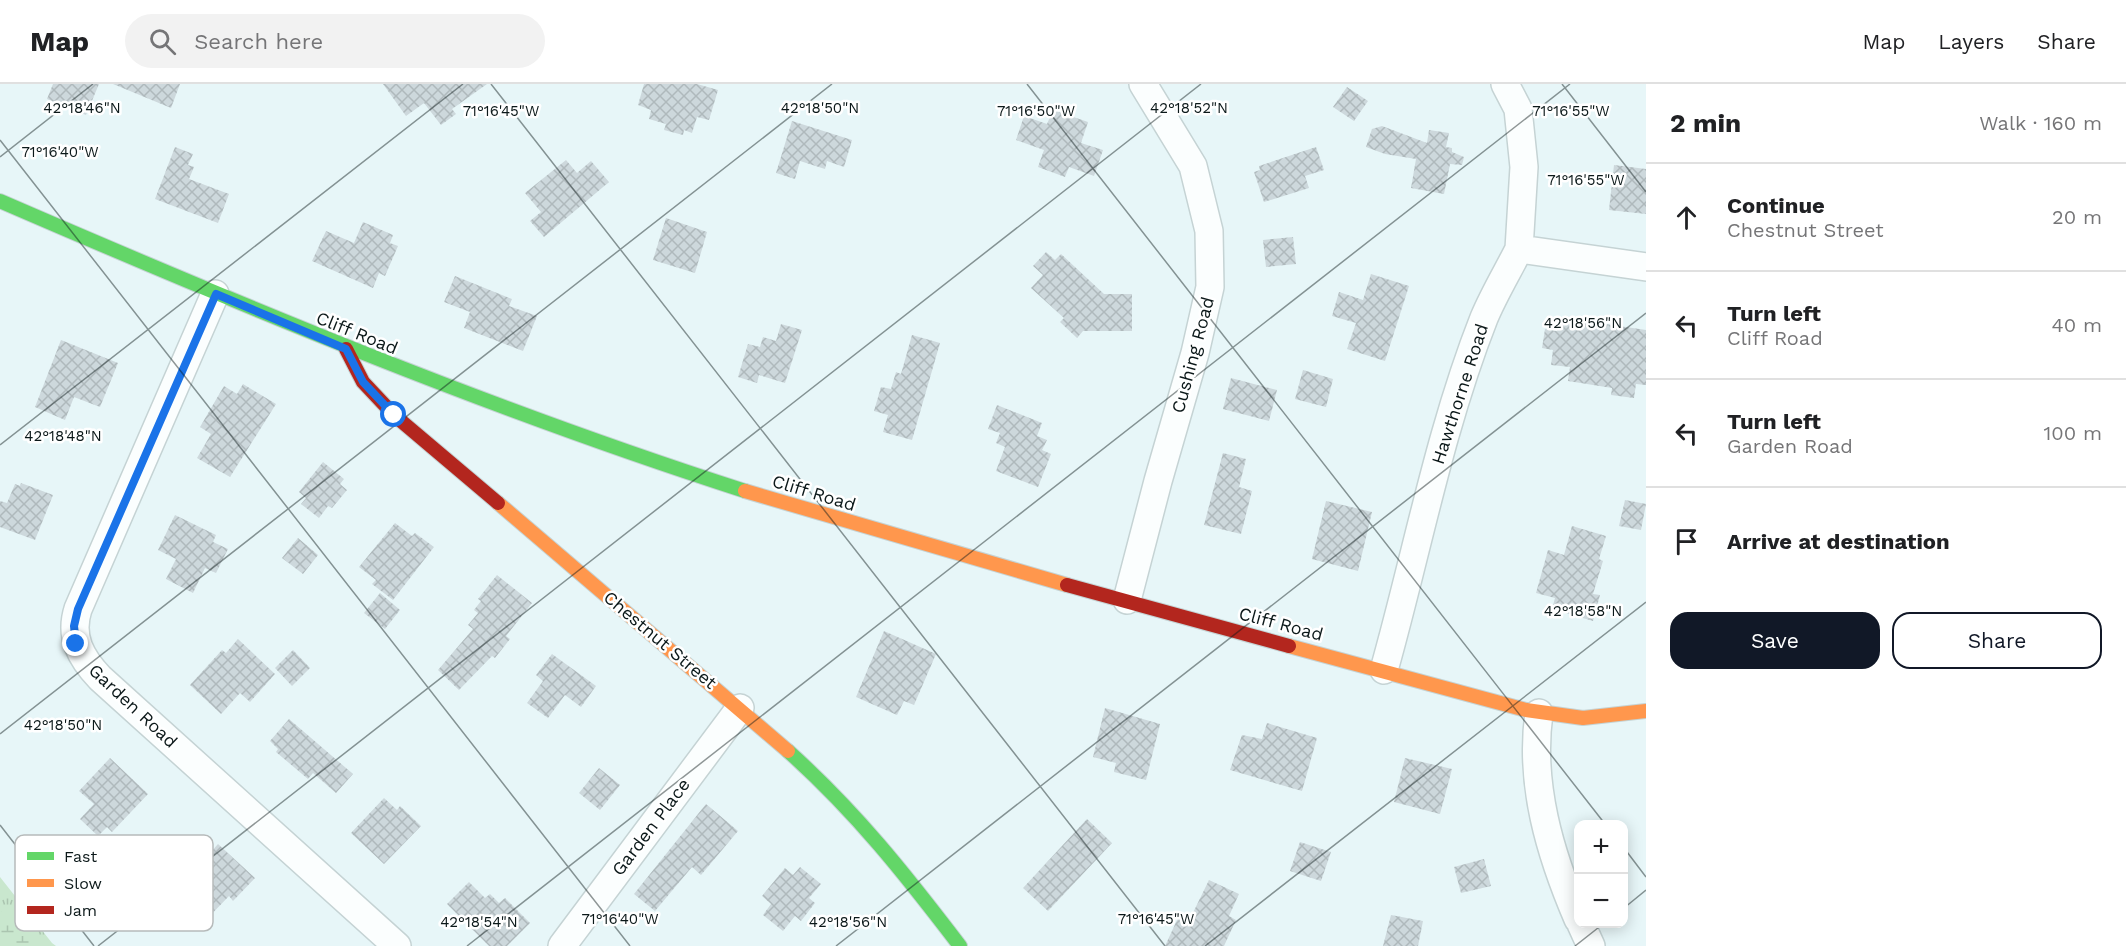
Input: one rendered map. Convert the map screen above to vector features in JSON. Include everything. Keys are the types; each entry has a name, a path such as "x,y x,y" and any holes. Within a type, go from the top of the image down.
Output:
{"street":[{"name":"Cushing Road","path":"1127,600 1195,353 1210,287 1209,231 1193,166 1143,84"},
{"path":"1505,84 1518,109 1524,166 1519,249 1646,267"},
{"name":"Cliff Road","path":"0,201 346,349 445,388 711,480 903,540 1539,712 1583,718 1646,711"},
{"name":"Hawthorne Road","path":"1384,670 1425,507 1458,397 1484,317 1519,249"},
{"name":"Garden Road","path":"216,294 78,609 74,626 76,644 86,662 100,678 395,945"},
{"name":"Chestnut Street","path":"346,349 363,382 394,415 740,708 859,819 960,946"},
{"name":"Garden Place","path":"562,946 740,708"},
{"path":"1539,712 1536,753 1542,805 1556,860 1574,908"},
{"path":"1583,928 1591,946"}],"green space":[{"path":"0,877 15,896 15,931 43,931 56,946 0,946"},
{"path":"0,911 15,920 15,931 26,931 36,946 0,946"}],"building":[{"path":"53,84 99,84 86,115 47,99"},
{"path":"113,84 180,84 171,108"},
{"path":"383,84 487,84 452,109 456,114 441,125 424,103 406,116"},
{"path":"644,84 697,84 718,90 709,120 697,117 692,133 684,130 683,135 664,130 666,124 649,119 651,110 638,105"},
{"path":"1347,87 1368,101 1354,121 1333,107"},
{"path":"1053,110 1088,122 1081,143 1103,150 1094,176 1069,167 1065,177 1038,167 1044,150 1016,140 1024,116 1047,124"},
{"path":"792,121 852,140 844,167 827,161 825,169 800,161 795,179 776,173"},
{"path":"1382,126 1427,143 1429,130 1449,133 1446,147 1452,148 1452,152 1464,157 1462,165 1450,164 1444,194 1411,188 1416,159 1385,154 1366,147 1372,129"},
{"path":"175,147 193,154 188,165 194,167 189,179 229,194 218,223 155,199"},
{"path":"1316,147 1324,170 1305,176 1309,188 1264,202 1254,172 1260,170 1259,166"},
{"path":"566,160 577,173 591,161 609,182 544,237 530,221 541,212 525,193"},
{"path":"1614,165 1646,169 1646,214 1609,210"},
{"path":"666,218 707,232 695,273 653,260"},
{"path":"363,222 393,235 390,243 398,246 385,276 379,273 373,288 312,261 326,231 354,243"},
{"path":"1293,237 1296,264 1266,267 1263,240"},
{"path":"1046,252 1055,260 1061,254 1104,294 1132,294 1132,331 1083,331 1077,338 1060,322 1064,318 1031,288 1043,275 1033,266"},
{"path":"1371,274 1409,286 1385,361 1347,349 1356,323 1332,316 1339,292 1363,300"},
{"path":"455,276 512,299 509,306 537,316 523,351 464,328 470,312 444,302"},
{"path":"1559,317 1646,330 1646,385 1636,384 1634,398 1611,395 1612,388 1568,381 1570,367 1551,365 1553,350 1542,348 1545,329 1557,331"},
{"path":"781,324 802,330 785,383 759,375 757,383 738,377 748,344 760,347 763,337 776,341"},
{"path":"912,335 940,343 912,440 883,432 888,415 874,411 881,387 891,389 896,372 901,374"},
{"path":"61,340 118,363 100,407 74,397 65,420 35,407"},
{"path":"1303,370 1333,379 1326,407 1295,399"},
{"path":"1231,378 1277,390 1269,421 1223,409"},
{"path":"243,384 276,404 230,477 197,458 211,434 200,427 224,386 237,394"},
{"path":"997,405 1042,423 1037,436 1047,440 1042,450 1051,454 1038,487 996,471 1005,447 996,443 1000,433 988,429"},
{"path":"1223,453 1246,459 1239,487 1252,491 1241,534 1204,525"},
{"path":"323,462 344,479 340,484 347,490 332,508 328,506 319,518 301,504 306,498 299,492"},
{"path":"21,483 53,495 35,540 0,527 0,501 7,503 15,484 20,486"},
{"path":"1625,500 1646,504 1641,530 1619,526"},
{"path":"1326,501 1372,512 1358,571 1312,559"},
{"path":"175,515 216,535 213,542 228,549 216,573 205,568 193,593 166,579 176,559 158,550"},
{"path":"395,523 412,536 415,533 434,547 393,600 372,584 376,580 359,567"},
{"path":"1572,526 1606,536 1599,559 1603,561 1593,594 1600,595 1593,621 1552,609 1555,598 1536,593 1548,550 1564,555"},
{"path":"298,538 318,555 303,574 282,558"},
{"path":"497,575 532,603 506,636 510,639 495,658 492,656 459,690 438,670 473,629 468,625 478,613 474,610 481,601 478,599"},
{"path":"380,593 400,610 385,629 364,613"},
{"path":"884,631 936,654 914,705 904,701 897,715 856,697"},
{"path":"238,639 275,674 250,702 240,693 221,714 190,685 222,650 226,653"},
{"path":"293,650 310,668 292,686 275,668"},
{"path":"552,654 596,686 581,707 565,695 548,718 527,703 543,681 536,675"},
{"path":"1105,708 1160,724 1146,780 1114,772 1116,763 1093,757"},
{"path":"289,719 353,774 336,793 313,773 308,779 276,752 278,749 270,741"},
{"path":"1267,723 1317,738 1302,791 1230,770 1242,735 1262,739"},
{"path":"110,758 148,794 112,832 107,827 97,835 80,819 94,804 79,791"},
{"path":"1405,758 1452,769 1440,814 1394,802"},
{"path":"599,768 620,785 600,810 579,793"},
{"path":"384,798 397,810 400,806 421,826 384,864 351,833"},
{"path":"706,804 738,831 701,875 692,867 655,911 634,894"},
{"path":"1087,819 1112,843 1048,911 1023,888"},
{"path":"1300,842 1331,852 1321,881 1290,871"},
{"path":"218,844 255,878 233,901 229,896 213,913 213,850"},
{"path":"1484,859 1491,886 1461,893 1454,867"},
{"path":"800,867 821,884 809,898 815,903 801,921 795,916 783,931 763,915 771,904 762,896 785,868 793,875"},
{"path":"1209,880 1239,894 1229,916 1236,920 1224,946 1165,946 1178,918 1188,923"},
{"path":"469,882 485,898 490,894 499,903 505,898 530,923 507,946 489,946 447,904"},
{"path":"1391,915 1423,921 1418,946 1383,946"}],"traffic: fast":[{"path":"0,201 184,280 369,355 555,426 745,491"},
{"path":"788,751 836,797 879,844 960,946"}],"traffic: slow":[{"path":"745,491 1067,585"},
{"path":"498,503 788,751"},
{"path":"1289,646 1526,710 1583,718 1646,711"}],"traffic: jam":[{"path":"346,349 363,382 394,415 498,503"},
{"path":"1067,585 1289,646"}],"route":[{"path":"76,644 74,626 78,609 216,294 346,349 363,382 394,415"}]}
